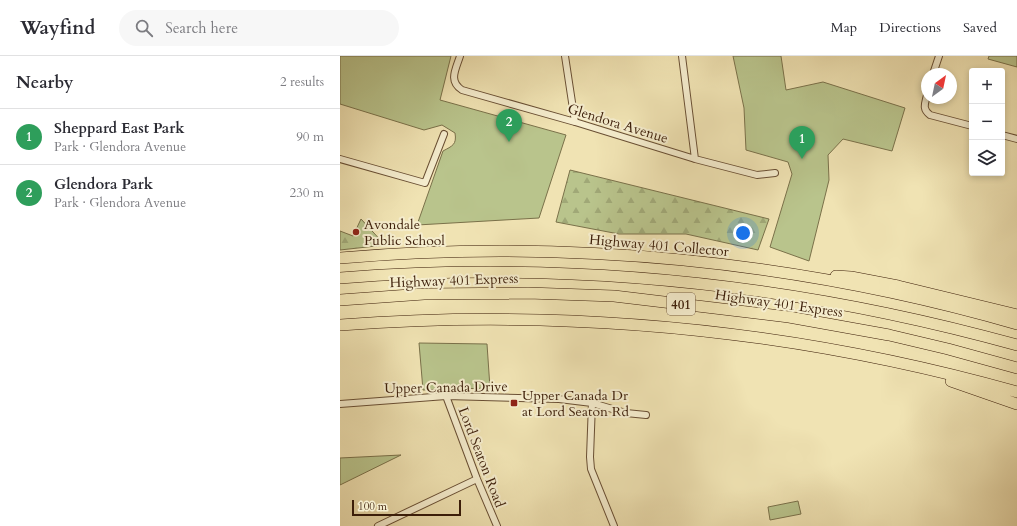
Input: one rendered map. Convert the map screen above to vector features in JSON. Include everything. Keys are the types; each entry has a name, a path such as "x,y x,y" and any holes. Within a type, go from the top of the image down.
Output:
{"highway":[{"name":"Highway 401 Collector","path":"340,258 443,252 554,252 664,259 759,270 843,284 896,294 1017,324"},
{"path":"759,270 851,277 922,292 1017,316"},
{"name":"Highway 401 Express","path":"340,278 414,274 511,272 667,280 770,292 846,305 946,326 1017,345"},
{"name":"Highway 401 Express","path":"340,300 424,294 513,293 614,296 804,320 948,349 1017,368"},
{"name":"401","path":"340,325 414,320 479,319 607,322 722,333 793,343 892,362 978,381 1017,392"},
{"path":"892,362 1017,404"}],"street":[{"name":"Glendora Avenue","path":"460,56 454,78 456,86 462,90 575,122 694,159 758,175 775,173"},
{"path":"565,56 575,122"},
{"path":"682,56 694,159"},
{"path":"935,68 939,56"},
{"path":"925,104 926,112 930,115 969,125"},
{"path":"340,159 425,183 444,134"},
{"path":"1005,136 1017,139"},
{"name":"Upper Canada Drive","path":"340,404 446,396 559,399 592,403 626,413 646,415"},
{"name":"Lord Seaton Road","path":"446,396 477,479 497,526"},
{"path":"592,403 591,469 614,526"},
{"path":"378,526 477,479"}],"green space":[{"path":"340,56 451,56 440,100 566,135 539,218 417,225 443,151 453,145 455,133 442,125 424,130 340,104"},
{"path":"733,56 781,56 786,90 823,82 905,108 892,151 843,139 828,155 829,180 809,261 770,247 792,174 788,162 746,150 744,108"},
{"path":"989,56 1017,56 1017,67 988,59"},
{"path":"570,170 769,219 758,250 686,234 619,234 556,222"},
{"name":"Avondale Public School","path":"361,219 385,245 340,250 340,231 353,236"},
{"path":"419,343 487,344 490,388 423,390"},
{"path":"401,455 340,485 340,458"},
{"path":"798,501 801,514 770,520 768,507"}],"place":[{"name":"Glendora Park","path":"509,142"},
{"name":"Sheppard East Park","path":"802,159"},
{"name":"Avondale Public School","path":"356,232"},
{"name":"Upper Canada Dr at Lord Seaton Rd","path":"514,403"}]}
